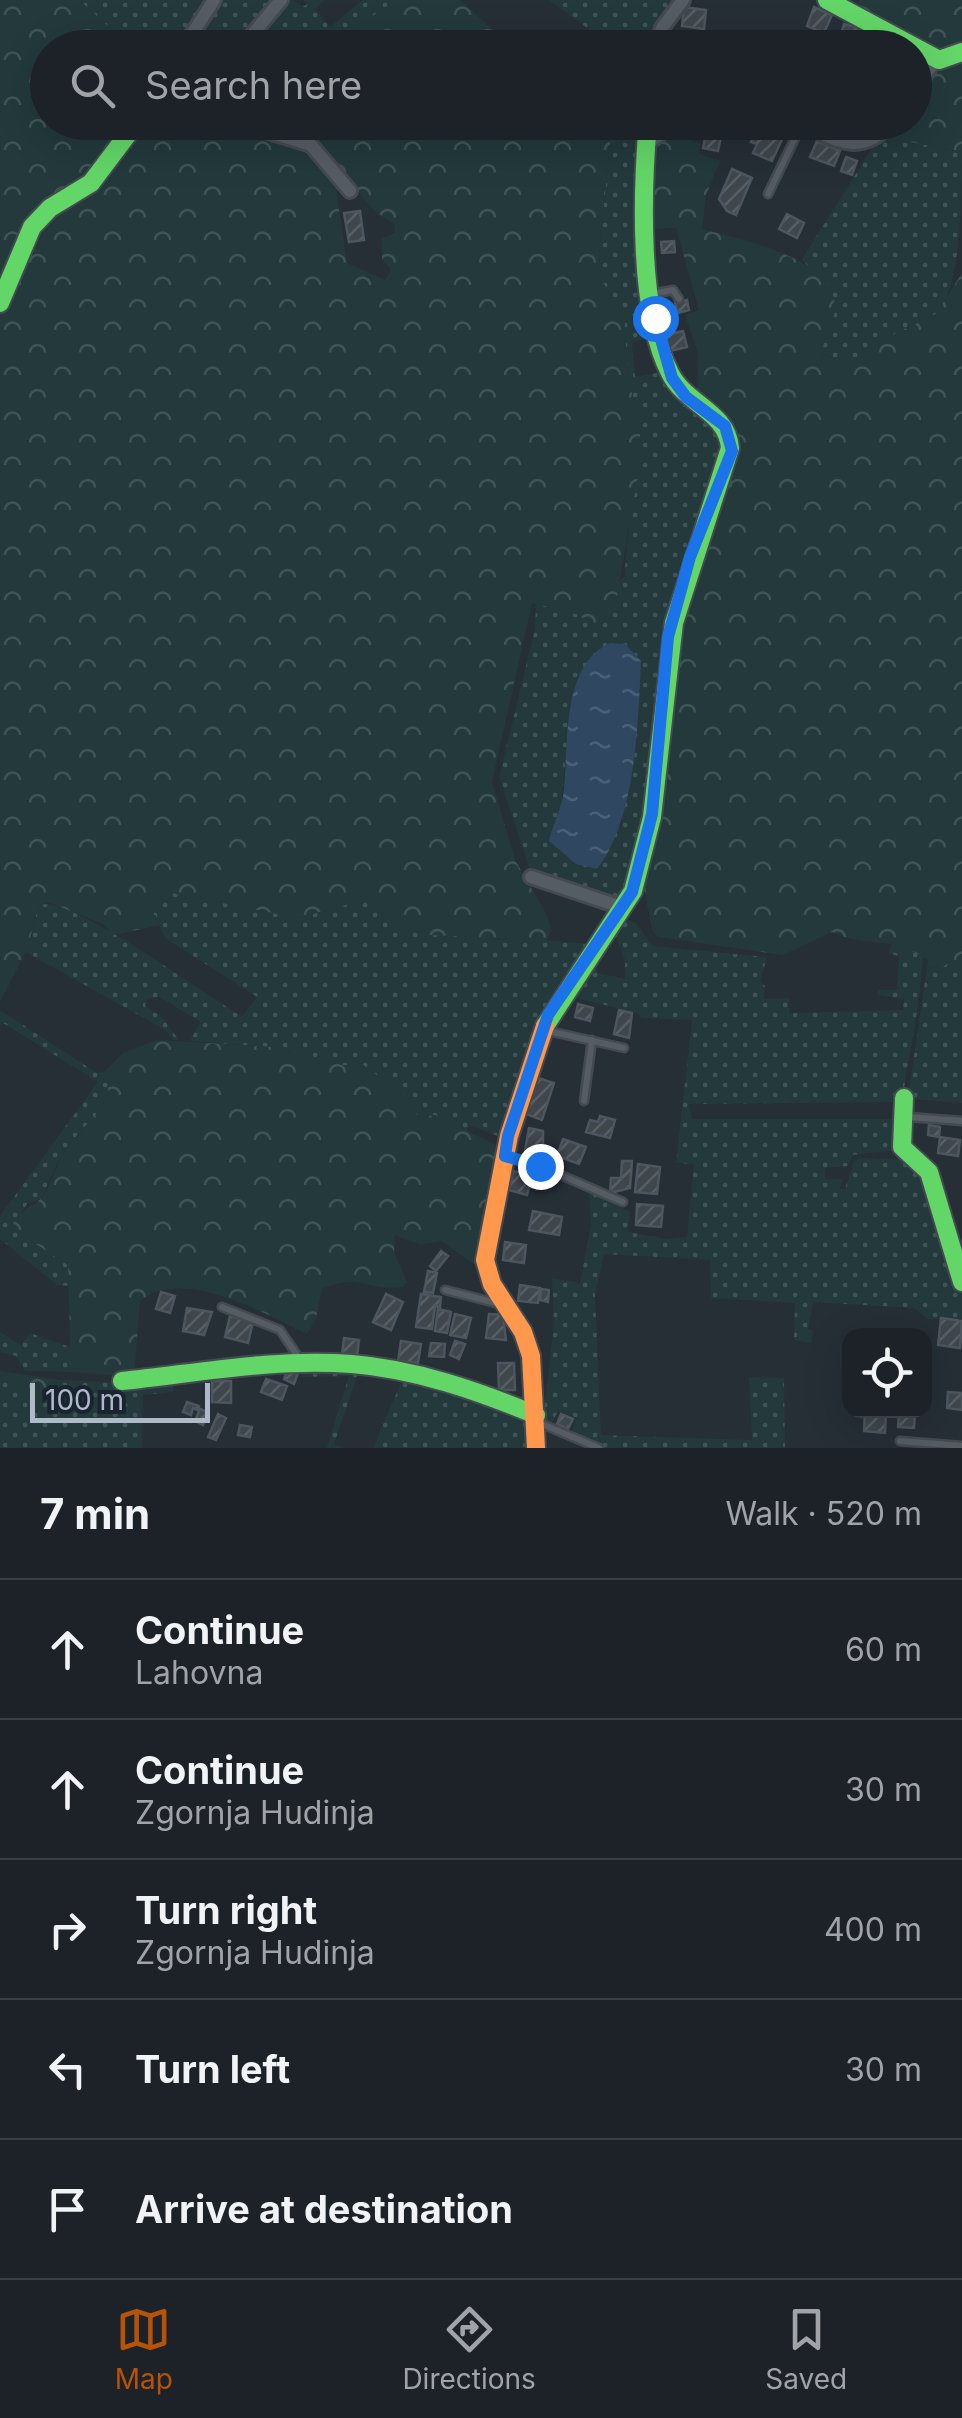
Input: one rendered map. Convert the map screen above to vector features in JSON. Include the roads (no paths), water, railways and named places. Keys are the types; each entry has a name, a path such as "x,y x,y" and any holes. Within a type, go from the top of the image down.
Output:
{"street":[{"path":"195,30 214,0"},
{"path":"256,30 281,0"},
{"path":"661,30 684,0"},
{"path":"826,0 849,6 889,30"},
{"path":"932,56 962,52"},
{"path":"932,64 936,58"},
{"path":"0,302 32,227 50,208 91,184 124,140"},
{"path":"295,140 311,145 350,192"},
{"path":"536,1448 531,1356 492,1284 484,1260 505,1156 543,1030 576,970 621,907 642,868 652,814 668,637 690,557 732,451 725,426 696,406 666,365 640,226 646,140"},
{"path":"839,140 864,144 876,140"},
{"path":"531,877 621,907"},
{"path":"903,1107 902,1147 929,1172 962,1282"},
{"path":"122,1381 301,1364 354,1364 502,1400 536,1418"}],"lane":[{"path":"644,152 659,140"},
{"path":"768,194 792,140"},
{"path":"650,294 673,290 679,299"},
{"path":"543,1030 624,1048"},
{"path":"584,1101 592,1040"},
{"path":"903,1107 962,1120"},
{"path":"505,1156 540,1166 623,1202"},
{"path":"445,1290 506,1304"},
{"path":"222,1307 280,1330 301,1364"},
{"path":"536,1418 599,1448"},
{"path":"900,1441 962,1446"}],"water":[{"path":"610,643 625,644 641,661 627,798 610,848 597,869 576,864 549,841 563,796 575,689 594,654"}]}
